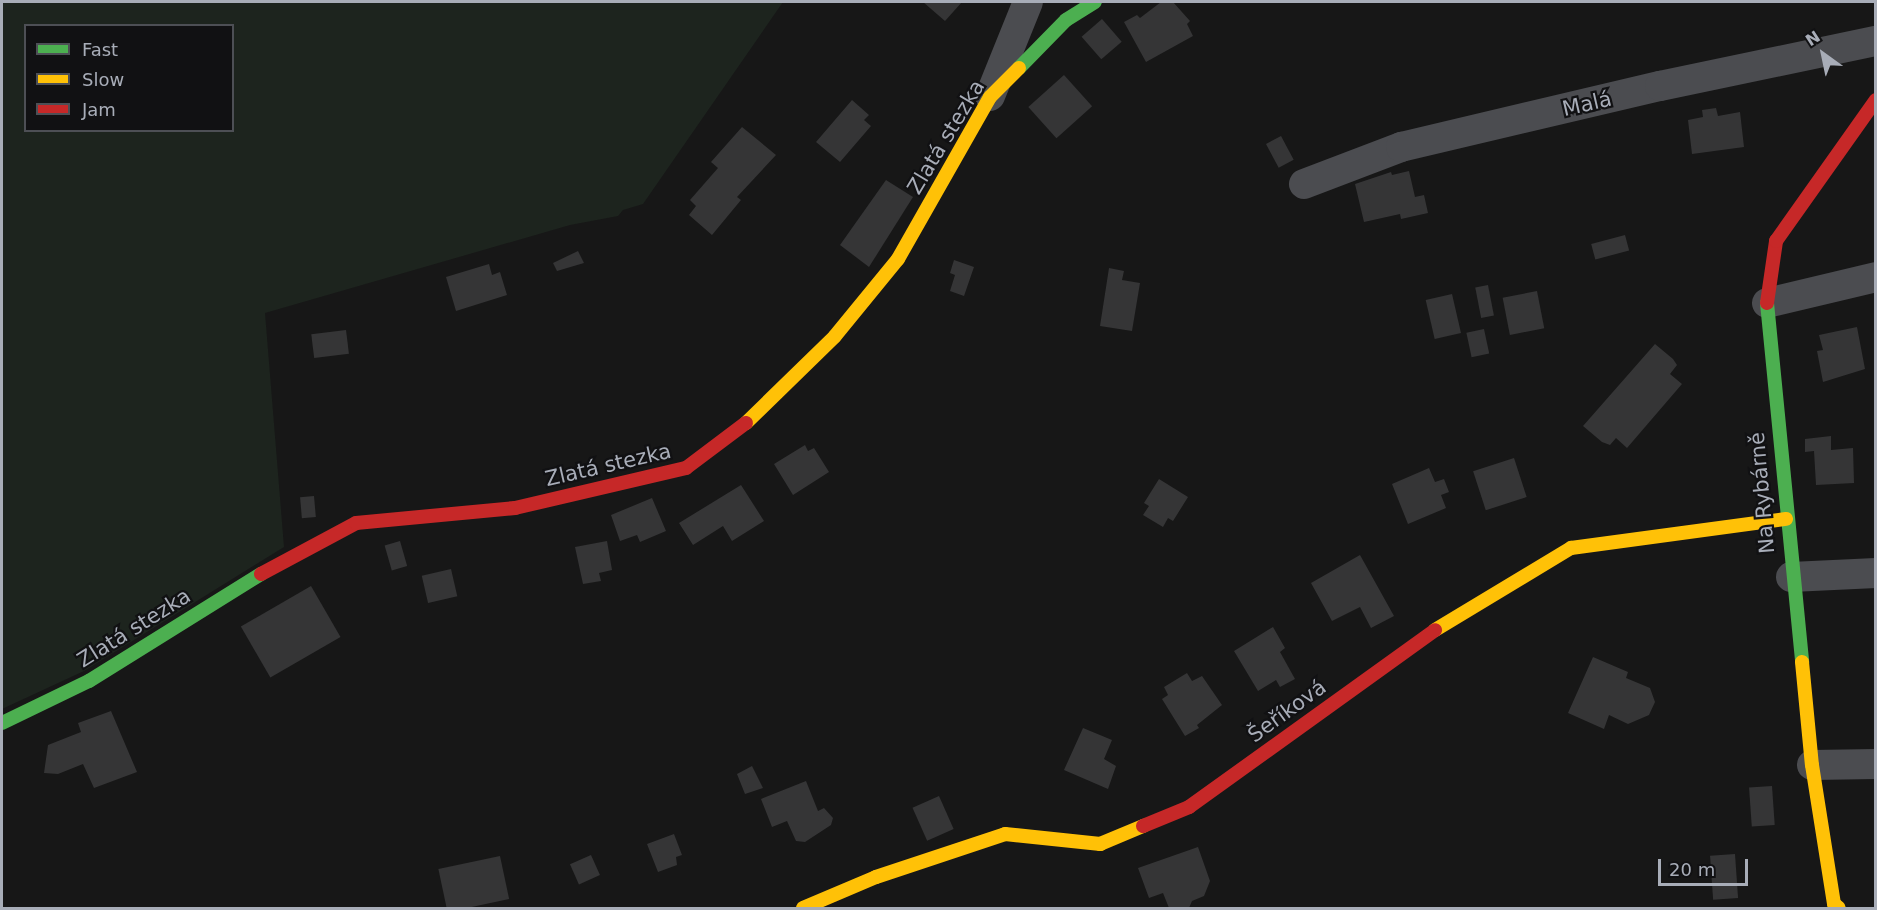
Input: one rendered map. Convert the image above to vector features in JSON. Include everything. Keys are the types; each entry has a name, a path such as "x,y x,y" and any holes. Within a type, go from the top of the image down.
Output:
{"street":[{"path":"990,97 1028,2"},
{"name":"Zlatá stezka","path":"2,723 89,681 275,566 356,523 515,508 687,468 750,420 835,336 898,259 990,97 1066,20 1095,2"},
{"name":"Malá","path":"1304,184 1401,147 1875,41"},
{"name":"Na Rybárně","path":"1833,907 1812,765 1791,577 1767,303 1776,241 1875,100"},
{"path":"1767,303 1875,277"},
{"name":"Šeříková","path":"803,909 876,876 1005,834 1100,844 1190,807 1450,619 1571,548 1786,519"},
{"path":"1791,577 1875,573"},
{"path":"1812,765 1875,764"}],"shaded area":[{"path":"2,2 783,2 643,204 623,210 618,216 570,225 265,313 284,547 84,671 2,709"}],"building":[{"path":"923,2 962,2 945,21"},
{"path":"1161,2 1173,2 1190,21 1187,24 1193,36 1146,62 1124,22 1137,15 1140,18"},
{"path":"1102,19 1122,42 1101,59 1082,37"},
{"path":"1064,75 1092,106 1056,138 1028,107"},
{"path":"852,100 869,115 864,120 871,126 840,162 816,142"},
{"path":"1716,108 1718,116 1740,112 1744,147 1692,154 1688,120 1703,117 1702,110"},
{"path":"742,127 776,155 737,197 741,200 712,235 689,215 696,206 690,200 718,168 711,162"},
{"path":"1281,136 1294,160 1279,168 1266,144"},
{"path":"1409,171 1415,197 1424,195 1428,213 1401,219 1400,214 1364,222 1355,184 1391,172 1392,175"},
{"path":"886,180 913,197 869,267 840,245"},
{"path":"1625,235 1629,250 1595,260 1591,244"},
{"path":"578,251 584,263 557,271 553,263"},
{"path":"954,260 974,267 964,296 950,291 955,275 950,273"},
{"path":"489,264 492,275 500,272 507,295 456,311 446,277"},
{"path":"1109,268 1124,271 1122,280 1140,283 1132,331 1100,326"},
{"path":"1488,285 1494,315 1481,318 1475,287"},
{"path":"1537,291 1544,328 1510,335 1503,298"},
{"path":"1452,294 1461,333 1435,339 1426,300"},
{"path":"1857,327 1865,369 1823,382 1817,351 1823,350 1819,335"},
{"path":"1484,329 1489,353 1472,357 1466,333"},
{"path":"346,330 349,354 314,358 311,334"},
{"path":"1655,344 1673,359 1677,365 1670,374 1682,384 1627,448 1616,438 1610,445 1602,442 1583,426"},
{"path":"1831,436 1831,450 1853,448 1854,483 1816,485 1814,451 1805,452 1805,439"},
{"path":"805,445 808,451 814,448 829,472 793,495 774,464"},
{"path":"1514,458 1527,497 1486,510 1473,471"},
{"path":"1429,468 1435,482 1444,479 1449,492 1441,495 1446,508 1408,524 1392,484"},
{"path":"1159,479 1188,497 1173,521 1168,518 1163,527 1143,515 1149,506 1144,503"},
{"path":"741,485 764,521 732,541 723,526 693,545 679,523"},
{"path":"314,496 316,517 302,518 300,497"},
{"path":"652,498 666,531 640,542 637,535 620,541 611,515"},
{"path":"400,541 407,566 392,570 385,545"},
{"path":"607,541 612,570 599,573 601,581 583,584 575,547"},
{"path":"1360,555 1394,616 1371,628 1360,607 1332,621 1311,583"},
{"path":"451,569 457,596 428,603 422,576"},
{"path":"311,586 340,637 270,678 241,626"},
{"path":"1273,627 1285,648 1280,652 1295,679 1280,687 1276,680 1258,691 1234,651"},
{"path":"1593,657 1628,672 1626,678 1650,688 1655,702 1649,715 1628,724 1609,715 1604,729 1568,713"},
{"path":"1187,673 1192,681 1202,676 1222,705 1197,725 1199,728 1185,736 1162,699 1168,695 1164,687"},
{"path":"111,711 137,772 94,788 83,764 58,774 44,773 48,745 81,732 78,723"},
{"path":"1083,728 1112,740 1104,759 1116,766 1108,789 1064,770"},
{"path":"752,766 763,788 745,794 737,774"},
{"path":"806,781 818,811 824,808 833,818 831,825 805,842 796,841 787,821 772,827 761,799"},
{"path":"1772,786 1775,825 1752,827 1749,788"},
{"path":"939,796 954,829 927,841 913,808"},
{"path":"674,834 682,855 676,857 677,865 658,872 647,844"},
{"path":"1198,847 1210,881 1204,896 1192,901 1189,908 1169,908 1163,893 1149,898 1138,868"},
{"path":"1735,854 1738,898 1713,900 1710,856"},
{"path":"591,855 600,875 579,884 570,864"},
{"path":"500,856 509,899 467,908 447,908 438,869"}],"traffic: fast":[{"path":"1019,68 1066,20 1095,2"},
{"path":"1767,303 1802,662"},
{"path":"2,723 89,681 261,574"}],"traffic: slow":[{"path":"746,423 835,336 898,259 990,97 1019,68"},
{"path":"1435,630 1571,548 1786,519"},
{"path":"1802,662 1812,765 1834,904 1839,908"},
{"path":"803,908 876,877 1005,834 1100,844 1143,826"}],"traffic: jam":[{"path":"1767,303 1776,241 1876,100"},
{"path":"261,574 356,523 515,508 686,468 746,423"},
{"path":"1143,826 1189,807 1435,630"}]}
